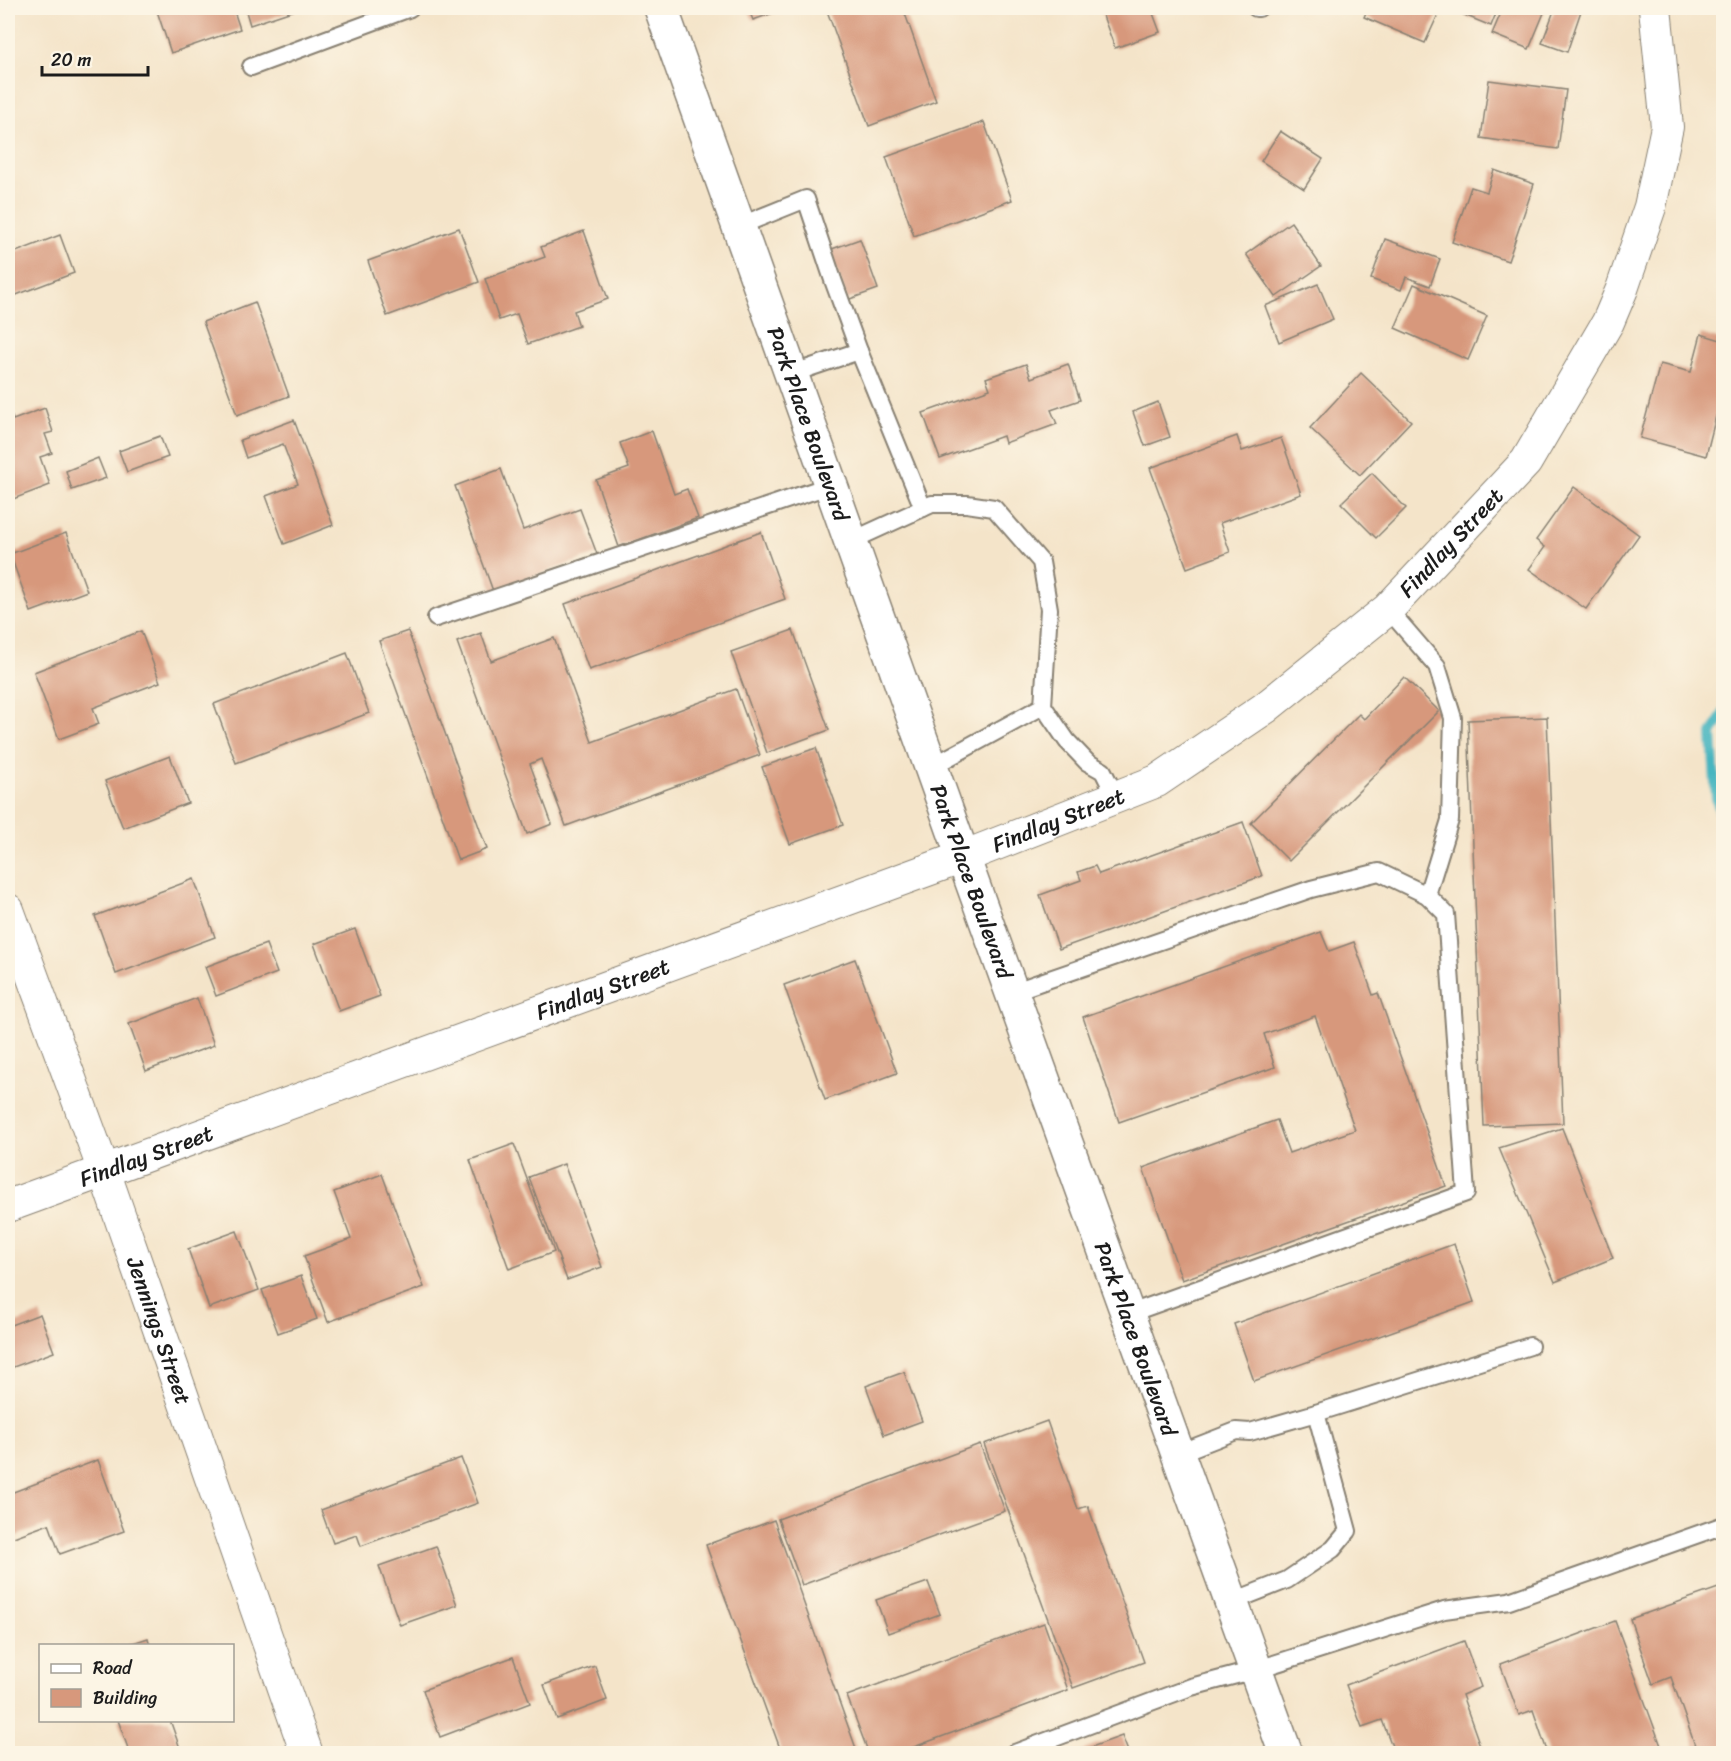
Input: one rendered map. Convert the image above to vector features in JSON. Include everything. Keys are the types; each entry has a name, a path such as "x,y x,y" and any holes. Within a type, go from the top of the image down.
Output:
{"street":[{"name":"Park Place Boulevard","path":"661,8 1286,1754"},
{"name":"Findlay Street","path":"8,1206 963,857 1116,797 1156,781 1265,708 1388,609 1526,462 1608,322 1618,300 1650,207 1667,126 1655,8"},
{"name":"Jennings Street","path":"8,910 104,1171 307,1754"}],"lane":[{"path":"251,67 410,8"},
{"path":"739,226 806,199 859,351 923,508"},
{"path":"791,374 859,351"},
{"path":"436,618 831,485"},
{"path":"851,541 932,504 967,504 994,508 1041,562 1049,609 1042,706 1067,741 1086,762 1103,771 1116,797"},
{"path":"1388,609 1437,666 1454,718 1450,820 1427,895"},
{"path":"931,767 1042,706"},
{"path":"1012,992 1311,889 1379,872 1427,895 1446,914 1466,1193 1128,1314"},
{"path":"1178,1454 1236,1431 1250,1431 1316,1413 1530,1346"},
{"path":"1231,1602 1287,1580 1333,1549 1348,1531 1316,1413"},
{"path":"1012,1754 1191,1687 1256,1670 1444,1610 1509,1601 1724,1525"}],"building":[{"path":"156,8 233,8 240,29 171,53"},
{"path":"245,8 301,8 250,25"},
{"path":"748,8 788,8 753,20"},
{"path":"826,8 903,8 936,101 869,126"},
{"path":"1100,8 1151,8 1160,32 1115,48"},
{"path":"1368,8 1441,8 1425,43 1364,17"},
{"path":"1459,8 1498,8 1491,26 1457,12"},
{"path":"1503,8 1546,8 1529,49 1492,34"},
{"path":"1555,8 1582,8 1567,52 1542,43"},
{"path":"1489,80 1566,90 1558,149 1481,138"},
{"path":"984,122 1012,200 914,236 886,157"},
{"path":"1280,131 1323,159 1304,189 1261,161"},
{"path":"1494,170 1534,184 1508,261 1452,242 1471,187 1487,192"},
{"path":"1291,222 1321,266 1276,297 1246,254"},
{"path":"459,228 479,282 387,316 368,261"},
{"path":"584,231 608,299 574,311 579,326 528,344 517,314 499,320 485,279 545,257 541,247"},
{"path":"60,235 74,273 11,297 8,288 8,255"},
{"path":"860,239 878,289 847,300 829,250"},
{"path":"1385,239 1440,259 1430,286 1406,277 1401,290 1371,279"},
{"path":"1318,284 1333,319 1279,342 1265,306"},
{"path":"1414,284 1487,316 1468,360 1395,328"},
{"path":"255,302 289,396 237,415 203,322"},
{"path":"1701,334 1724,341 1724,418 1716,416 1706,456 1640,438 1660,364 1691,372"},
{"path":"1026,364 1031,378 1068,364 1080,400 1051,410 1057,424 1005,443 1003,436 940,459 923,413 990,389 986,378"},
{"path":"1361,373 1411,421 1360,475 1310,428"},
{"path":"1158,402 1170,437 1145,446 1133,412"},
{"path":"8,405 13,420 45,408 53,432 45,434 52,453 40,457 50,485 8,501"},
{"path":"294,420 333,525 284,544 266,496 298,484 283,444 246,458 240,440"},
{"path":"652,431 674,494 687,489 698,518 619,547 596,480 629,468 620,443"},
{"path":"160,436 168,457 127,472 119,451"},
{"path":"1237,436 1242,451 1281,438 1301,494 1220,523 1230,552 1187,568 1150,468"},
{"path":"98,458 106,478 72,490 66,471"},
{"path":"501,469 523,530 580,509 597,554 493,591 455,486"},
{"path":"1372,473 1406,508 1376,538 1341,503"},
{"path":"1574,487 1639,535 1586,609 1529,569 1545,547 1536,540"},
{"path":"761,532 785,599 589,670 565,604"},
{"path":"66,533 87,591 31,612 10,554"},
{"path":"793,630 829,730 767,753 731,652"},
{"path":"141,631 160,682 93,708 99,724 59,739 34,672"},
{"path":"408,631 487,849 458,860 379,641"},
{"path":"481,633 491,661 554,638 592,742 736,689 760,755 566,826 541,759 530,764 552,824 527,834 457,642"},
{"path":"347,653 369,713 236,763 214,704"},
{"path":"1404,677 1439,711 1289,861 1251,823 1359,714 1364,719"},
{"path":"1547,717 1563,1123 1484,1126 1468,720"},
{"path":"816,748 843,825 790,844 762,767"},
{"path":"170,756 188,803 123,828 105,781"},
{"path":"1243,822 1262,876 1059,949 1040,895 1081,880 1078,872 1095,866 1099,874"},
{"path":"194,879 215,937 116,974 95,916"},
{"path":"355,929 380,996 339,1011 314,944"},
{"path":"1321,932 1329,951 1354,942 1373,995 1378,993 1446,1186 1182,1280 1143,1168 1277,1120 1289,1153 1355,1130 1315,1016 1264,1034 1275,1067 1119,1122 1083,1017"},
{"path":"266,944 277,973 216,996 205,967"},
{"path":"855,959 897,1073 825,1100 784,985"},
{"path":"197,998 214,1045 146,1071 129,1024"},
{"path":"1562,1128 1613,1258 1555,1282 1499,1148"},
{"path":"514,1144 554,1252 509,1269 470,1160"},
{"path":"564,1164 602,1267 567,1280 529,1177"},
{"path":"382,1174 424,1287 328,1322 304,1256 351,1239 334,1192"},
{"path":"237,1231 259,1290 209,1308 188,1249"},
{"path":"1454,1244 1474,1302 1254,1381 1234,1324"},
{"path":"301,1276 317,1319 278,1333 262,1290"},
{"path":"40,1314 54,1352 8,1369 8,1326"},
{"path":"904,1372 922,1421 884,1435 866,1386"},
{"path":"1047,1421 1078,1509 1088,1506 1144,1662 1073,1688 984,1444"},
{"path":"980,1444 1005,1511 802,1585 778,1519"},
{"path":"461,1458 478,1503 361,1546 357,1535 333,1543 321,1510"},
{"path":"98,1460 124,1531 60,1554 49,1524 11,1538 8,1528 8,1494"},
{"path":"774,1520 858,1754 782,1754 706,1545"},
{"path":"436,1546 457,1605 400,1625 379,1566"},
{"path":"928,1582 940,1614 888,1633 876,1600"},
{"path":"1724,1586 1724,1754 1698,1754 1671,1677 1653,1684 1630,1619"},
{"path":"1615,1621 1664,1754 1548,1754 1533,1710 1519,1715 1500,1664"},
{"path":"1044,1623 1068,1690 895,1754 869,1754 847,1696"},
{"path":"148,1638 150,1644 130,1644"},
{"path":"1464,1641 1481,1687 1462,1695 1483,1754 1395,1754 1382,1720 1362,1727 1346,1685"},
{"path":"513,1657 530,1703 440,1737 423,1690"},
{"path":"595,1666 607,1700 557,1719 544,1685"},
{"path":"119,1722 171,1722 182,1754 130,1754"},
{"path":"1122,1736 1129,1754 1075,1754 1075,1753"}],"waterway":[{"path":"1724,712 1712,734 1716,798 1724,826"}]}
